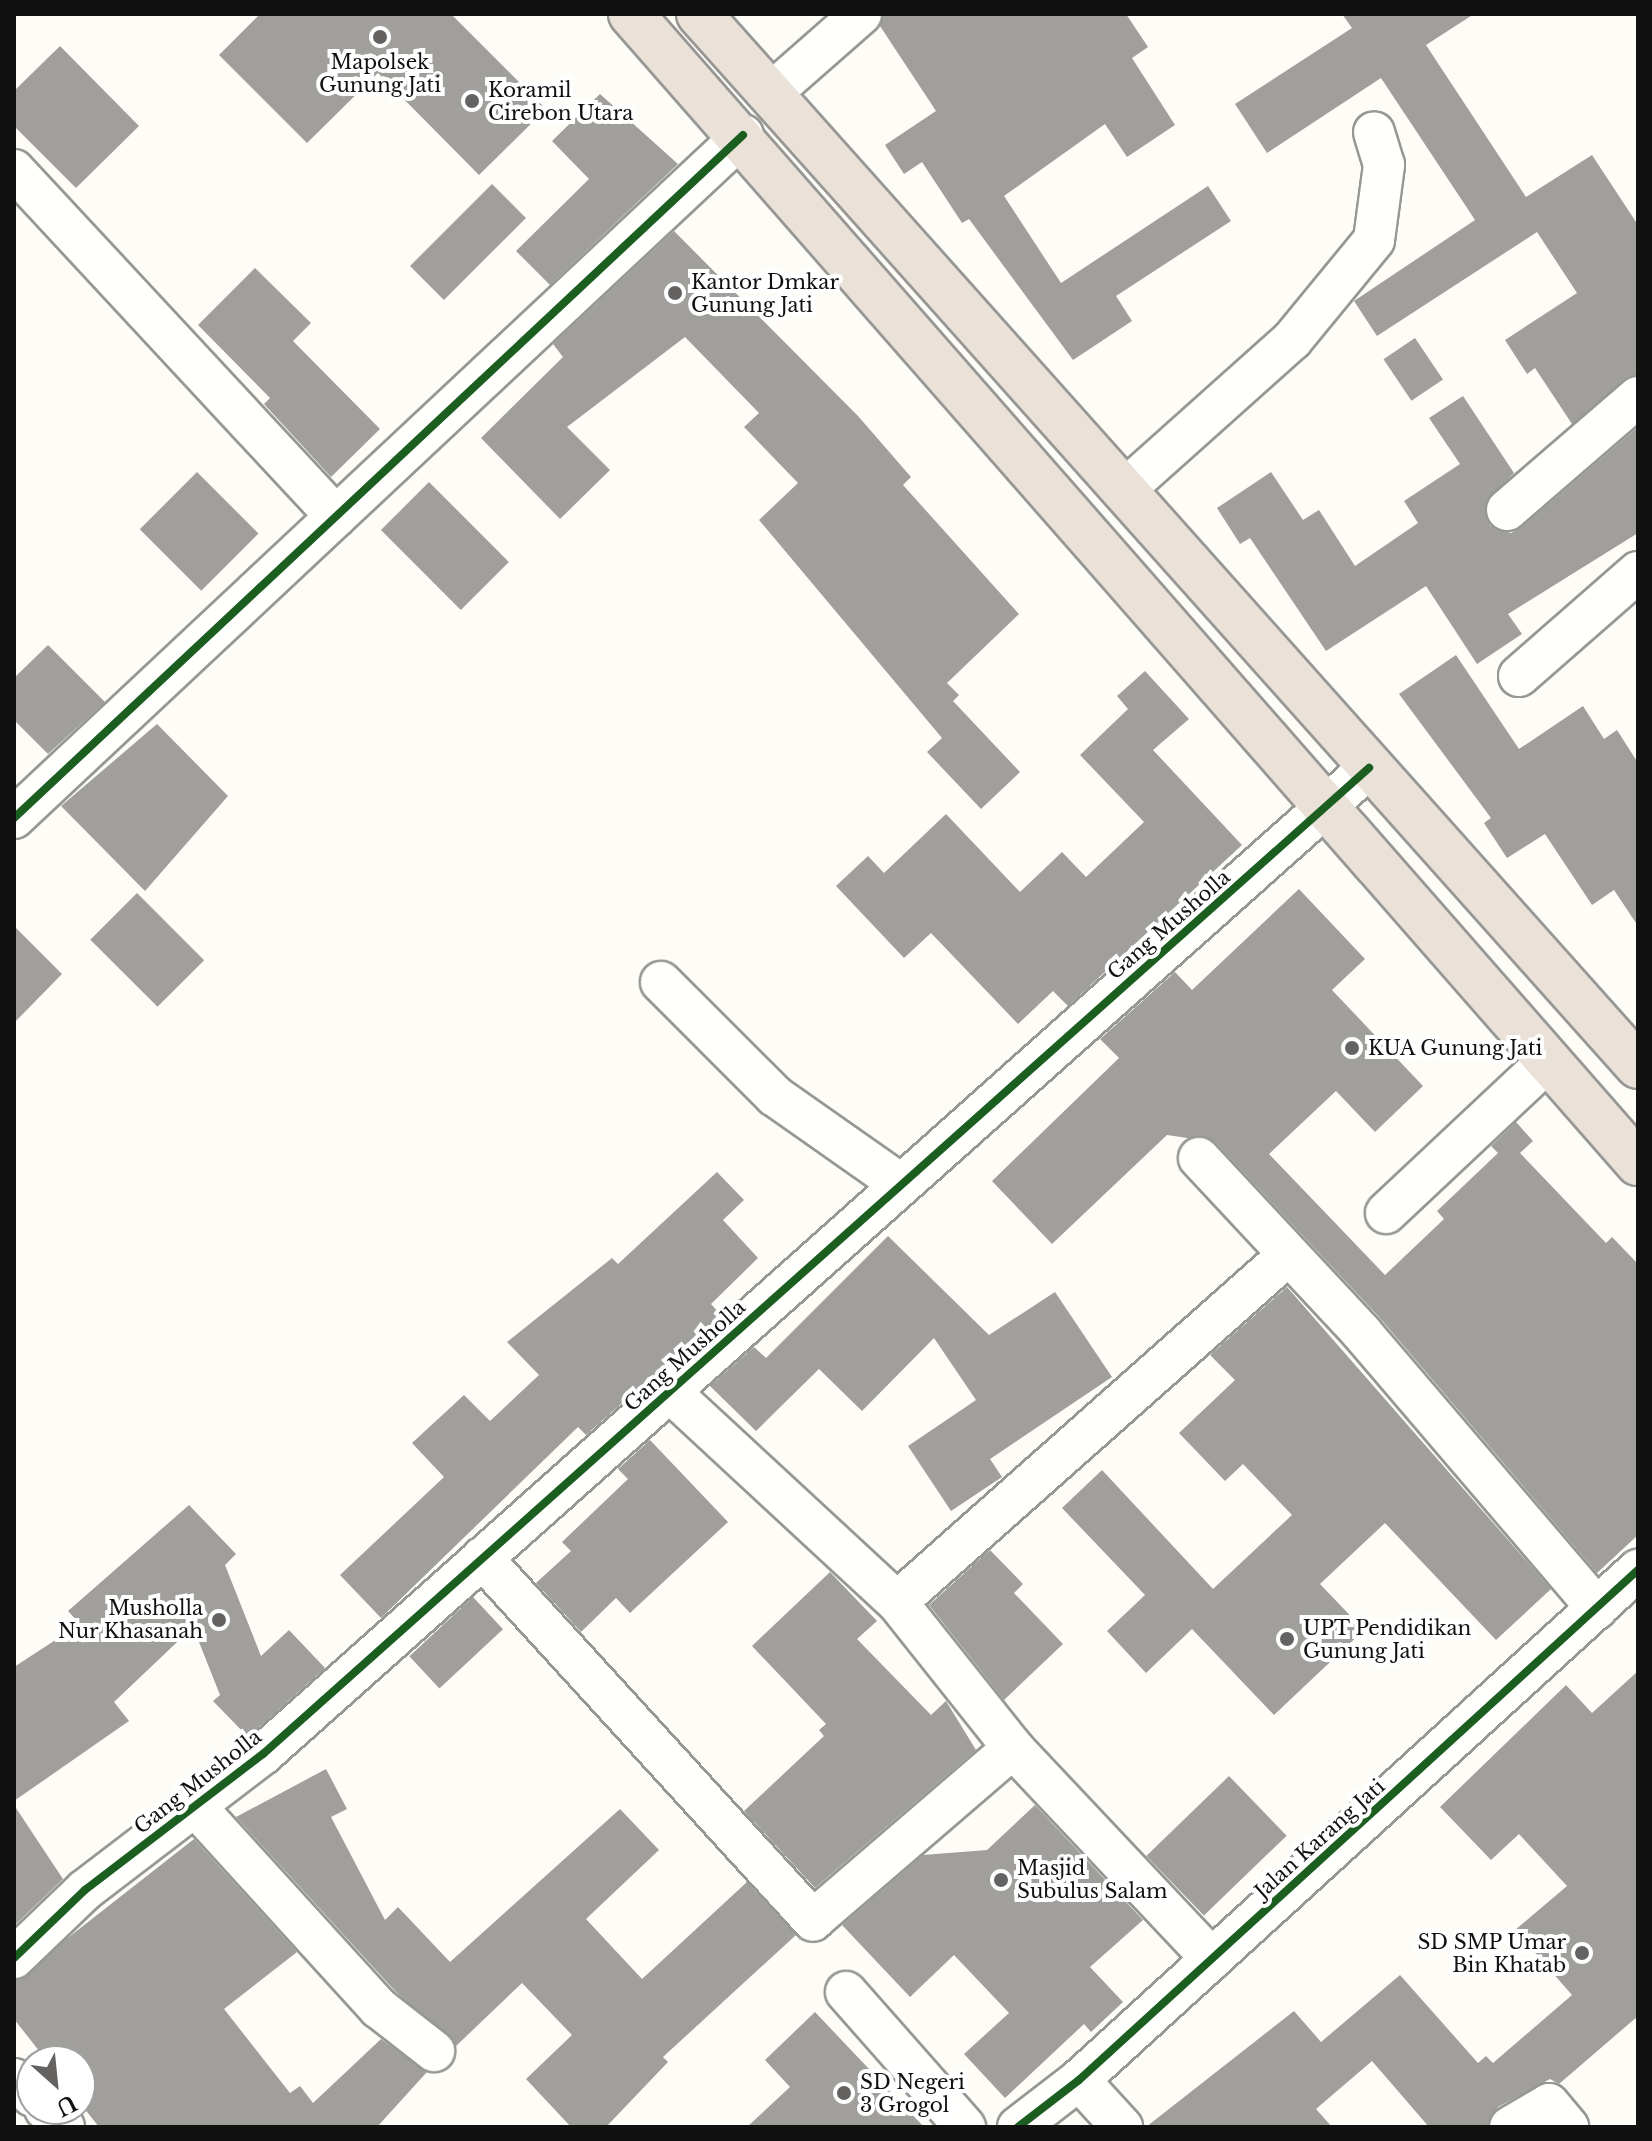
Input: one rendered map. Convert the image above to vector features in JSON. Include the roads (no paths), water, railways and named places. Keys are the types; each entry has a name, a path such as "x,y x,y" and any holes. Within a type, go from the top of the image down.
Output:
{"highway":[{"path":"631,14 787,183 1548,1061 1635,1152"},
{"path":"699,14 1638,1066"},
{"path":"787,183 819,150"}],"street":[{"path":"770,94 861,14"},
{"path":"1123,491 1292,340 1374,240 1384,165 1374,132"},
{"path":"14,818 743,135"},
{"path":"14,170 336,516"},
{"path":"1507,510 1638,397"},
{"path":"1519,676 1638,572"},
{"name":"Gang Musholla","path":"14,1958 85,1890 195,1806 482,1558 1369,768"},
{"path":"661,982 775,1096 900,1184"},
{"path":"1386,1213 1548,1061"},
{"path":"1199,1158 1597,1608"},
{"path":"897,1602 1287,1256"},
{"path":"670,1392 897,1602 1013,1748 1212,1959"},
{"path":"482,1558 813,1920 1013,1748"},
{"name":"Jalan Karang Jati","path":"1018,2127 1079,2080 1638,1570"},
{"path":"195,1806 379,2008 434,2051"},
{"path":"846,1992 965,2127"},
{"path":"1079,2080 1122,2127"},
{"path":"1510,2127 1549,2104 1568,2127"}],"place":[{"name":"Mapolsek Gunung Jati","path":"380,37"},
{"name":"Koramil Cirebon Utara","path":"472,101"},
{"name":"Kantor Dmkar Gunung Jati","path":"675,293"},
{"name":"KUA Gunung Jati","path":"1352,1048"},
{"name":"Musholla Nur Khasanah","path":"219,1620"},
{"name":"UPT Pendidikan Gunung Jati","path":"1287,1639"},
{"name":"Masjid Subulus Salam","path":"1001,1880"},
{"name":"SD SMP Umar Bin Khatab","path":"1582,1953"},
{"name":"SD Negeri 3 Grogol","path":"844,2093"}]}
